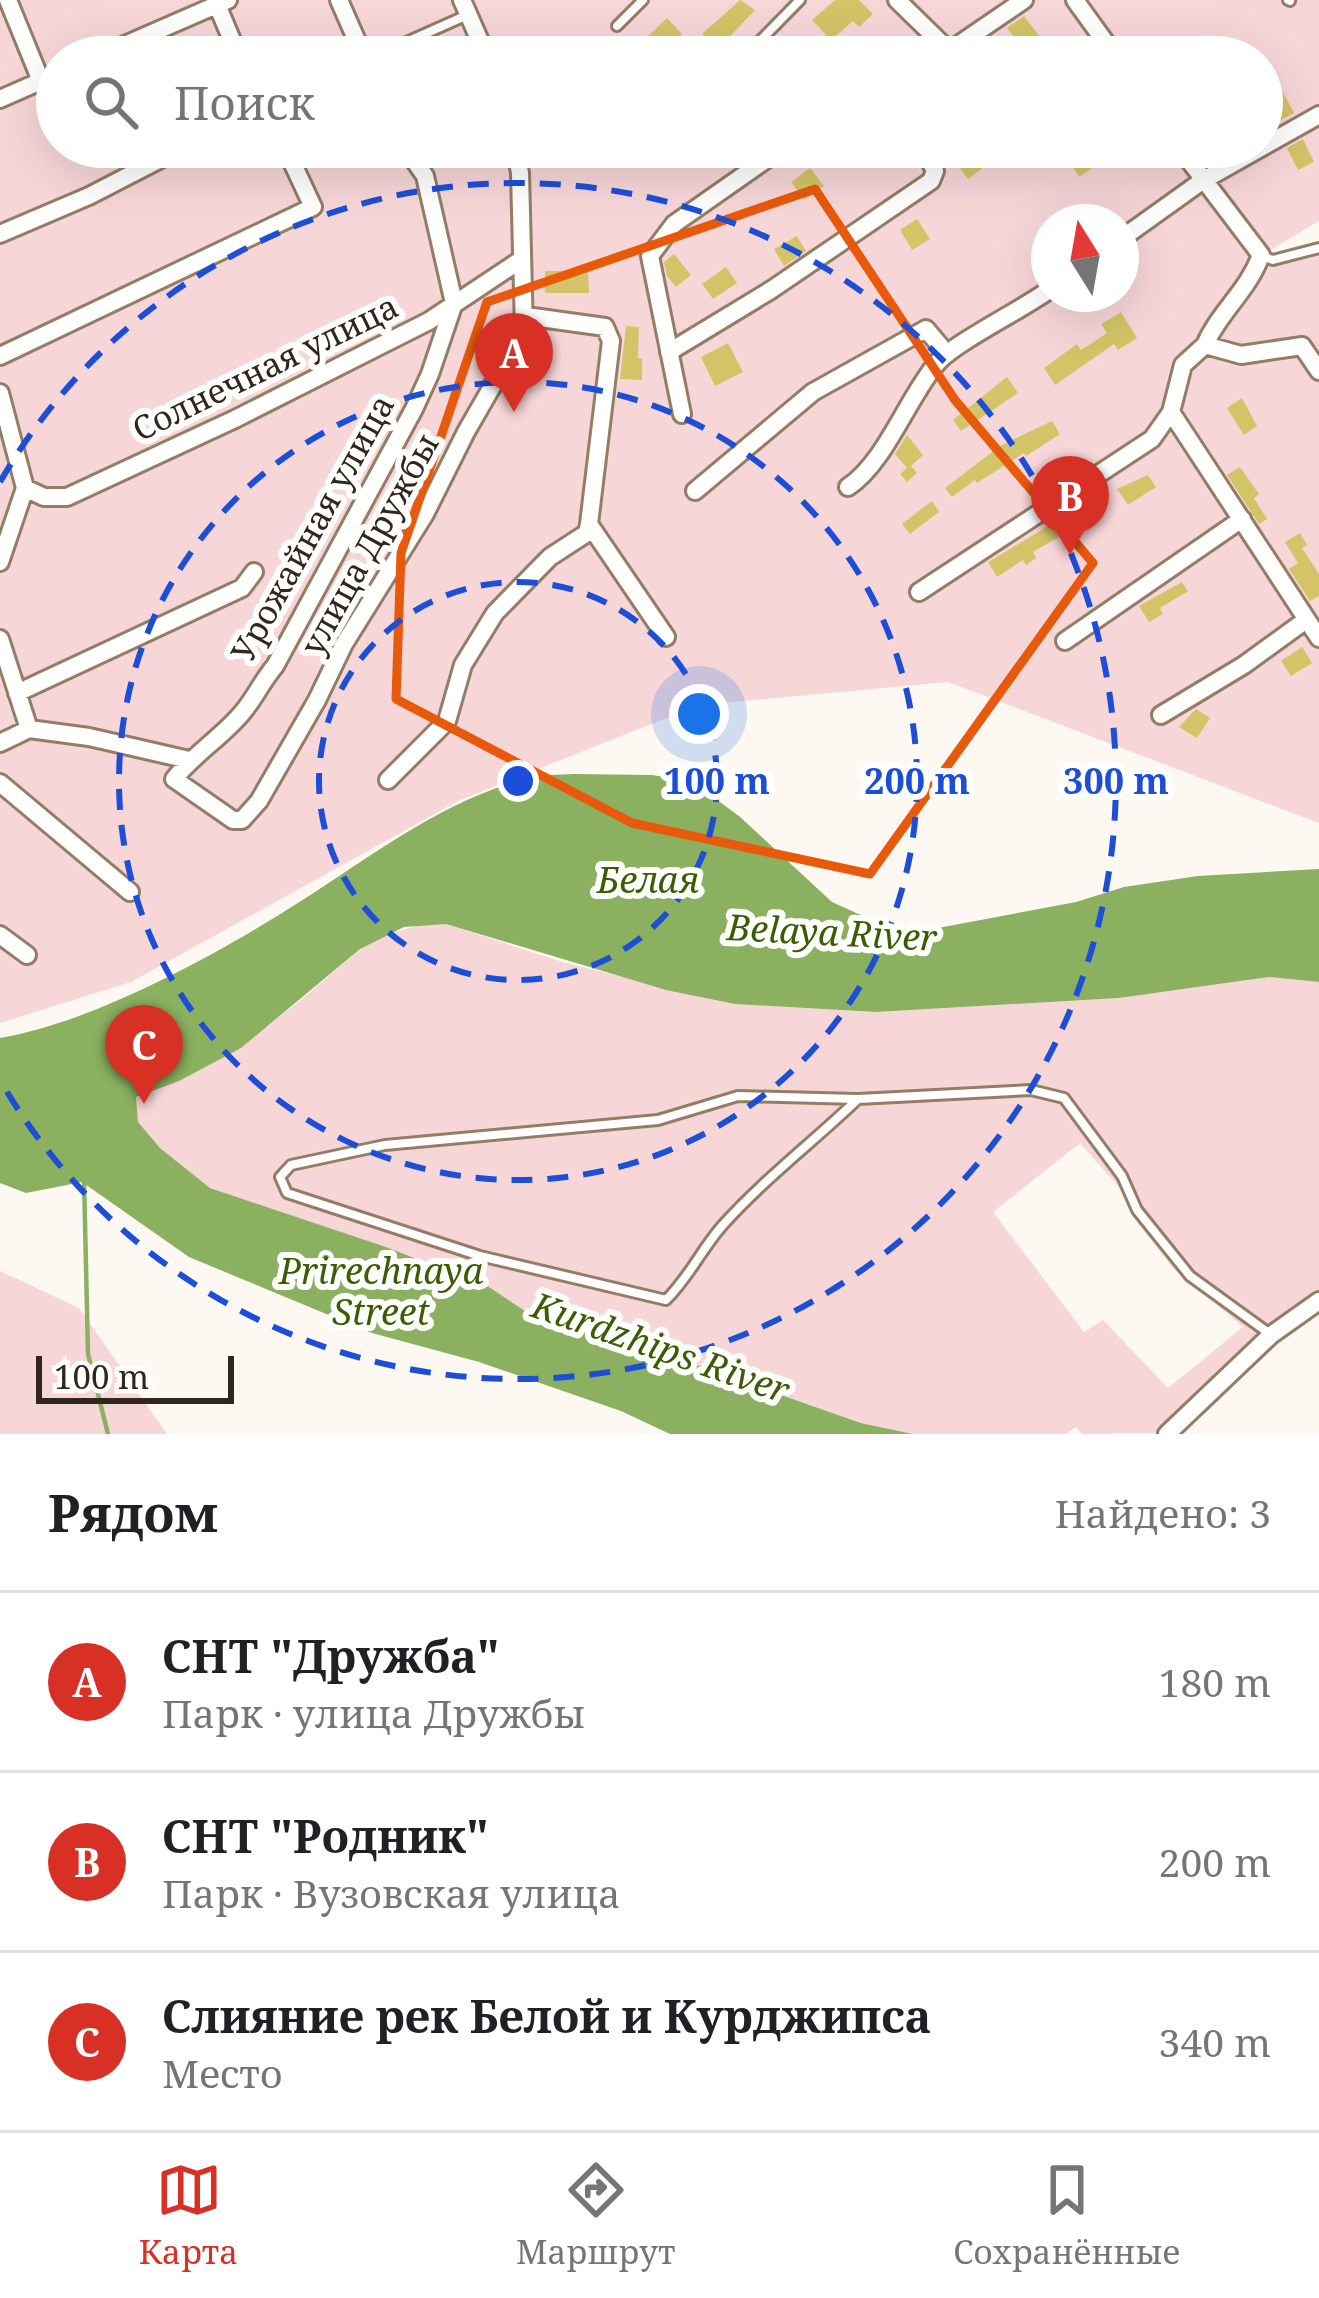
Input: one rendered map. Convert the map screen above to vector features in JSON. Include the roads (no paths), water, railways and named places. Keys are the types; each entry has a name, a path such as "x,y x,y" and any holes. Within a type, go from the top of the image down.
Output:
{"street":[{"path":"339,0 358,36"},
{"path":"897,0 941,36"},
{"path":"973,36 1024,0"},
{"path":"1075,0 1101,36"},
{"path":"5,2 36,56"},
{"path":"144,36 220,2 232,36"},
{"path":"465,7 478,36"},
{"path":"0,99 36,84"},
{"path":"1283,136 1319,116"},
{"path":"0,234 143,168"},
{"path":"0,356 313,207 295,168"},
{"path":"419,168 425,176 454,303"},
{"name":"улица Дружбы","path":"174,779 216,810 242,820 259,801 344,644 425,514 524,331 519,168"},
{"path":"682,414 650,256 674,224 754,168"},
{"path":"669,352 931,182 934,168"},
{"path":"919,592 1152,439 1171,412 1183,364 1205,345 1212,328 1252,280 1261,255 1193,168"},
{"path":"1139,226 1225,168"},
{"name":"Солнечная улица","path":"25,488 44,497 67,496 429,321 522,259"},
{"path":"848,487 862,478 939,360 1031,301"},
{"name":"Урожайная улица","path":"174,779 243,712 275,667 414,409 454,303"},
{"path":"388,780 447,721 463,665 495,613 550,557 586,533 590,524 611,341 605,327 597,323 526,316"},
{"path":"695,491 813,392 926,328 947,355"},
{"path":"1205,345 1241,355 1302,346 1319,371"},
{"path":"0,393 25,488 0,562"},
{"path":"1171,412 1319,638"},
{"path":"1065,641 1242,519"},
{"path":"590,524 666,637"},
{"path":"17,693 242,588 254,572"},
{"path":"1161,715 1244,665 1306,620"},
{"path":"0,640 29,729"},
{"path":"0,743 29,729 88,736 189,760"},
{"path":"0,783 130,892"},
{"path":"0,935 27,955"},
{"path":"1166,1434 1271,1335 1319,1301"}],"lane":[{"path":"617,26 643,0"},
{"path":"765,36 800,0"},
{"path":"409,36 465,7"},
{"path":"1261,255 1273,260 1319,248"},
{"path":"858,1100 718,1231 690,1276 666,1300 480,1256 320,1207 287,1193 280,1177 292,1165 385,1145 658,1120 737,1096 858,1100 1031,1090 1064,1099 1122,1176 1137,1210 1190,1276 1271,1335"}],"water":[{"name":"Белая","path":"652,775 691,781 739,816 832,902 885,926 938,928 1076,902 1124,887 1198,876 1319,869 1319,982 1269,977 1119,998 876,1012 735,1004 666,990 446,924 404,927 360,949 241,1048 179,1081 136,1097 138,1122 160,1148 210,1188 489,1287 525,1311 648,1348 861,1423 913,1434 670,1434 621,1411 479,1362 372,1333 189,1257 82,1182 26,1193 0,1183 0,1038 76,1017 156,983 269,921 410,830 467,800 528,778"}],"waterway":[{"path":"84,1179 88,1354 108,1434"}],"place":[{"name":"СНТ \"Дружба\"","path":"514,412"},
{"name":"СНТ \"Родник\"","path":"1070,555"},
{"name":"Слияние рек Белой и Курджипса","path":"144,1104"}],"water label":[{"name":"Belaya River","path":"832,932"},
{"name":"Prirechnaya Street","path":"381,1290"},
{"name":"Kurdzhips River","path":"661,1347"}]}
